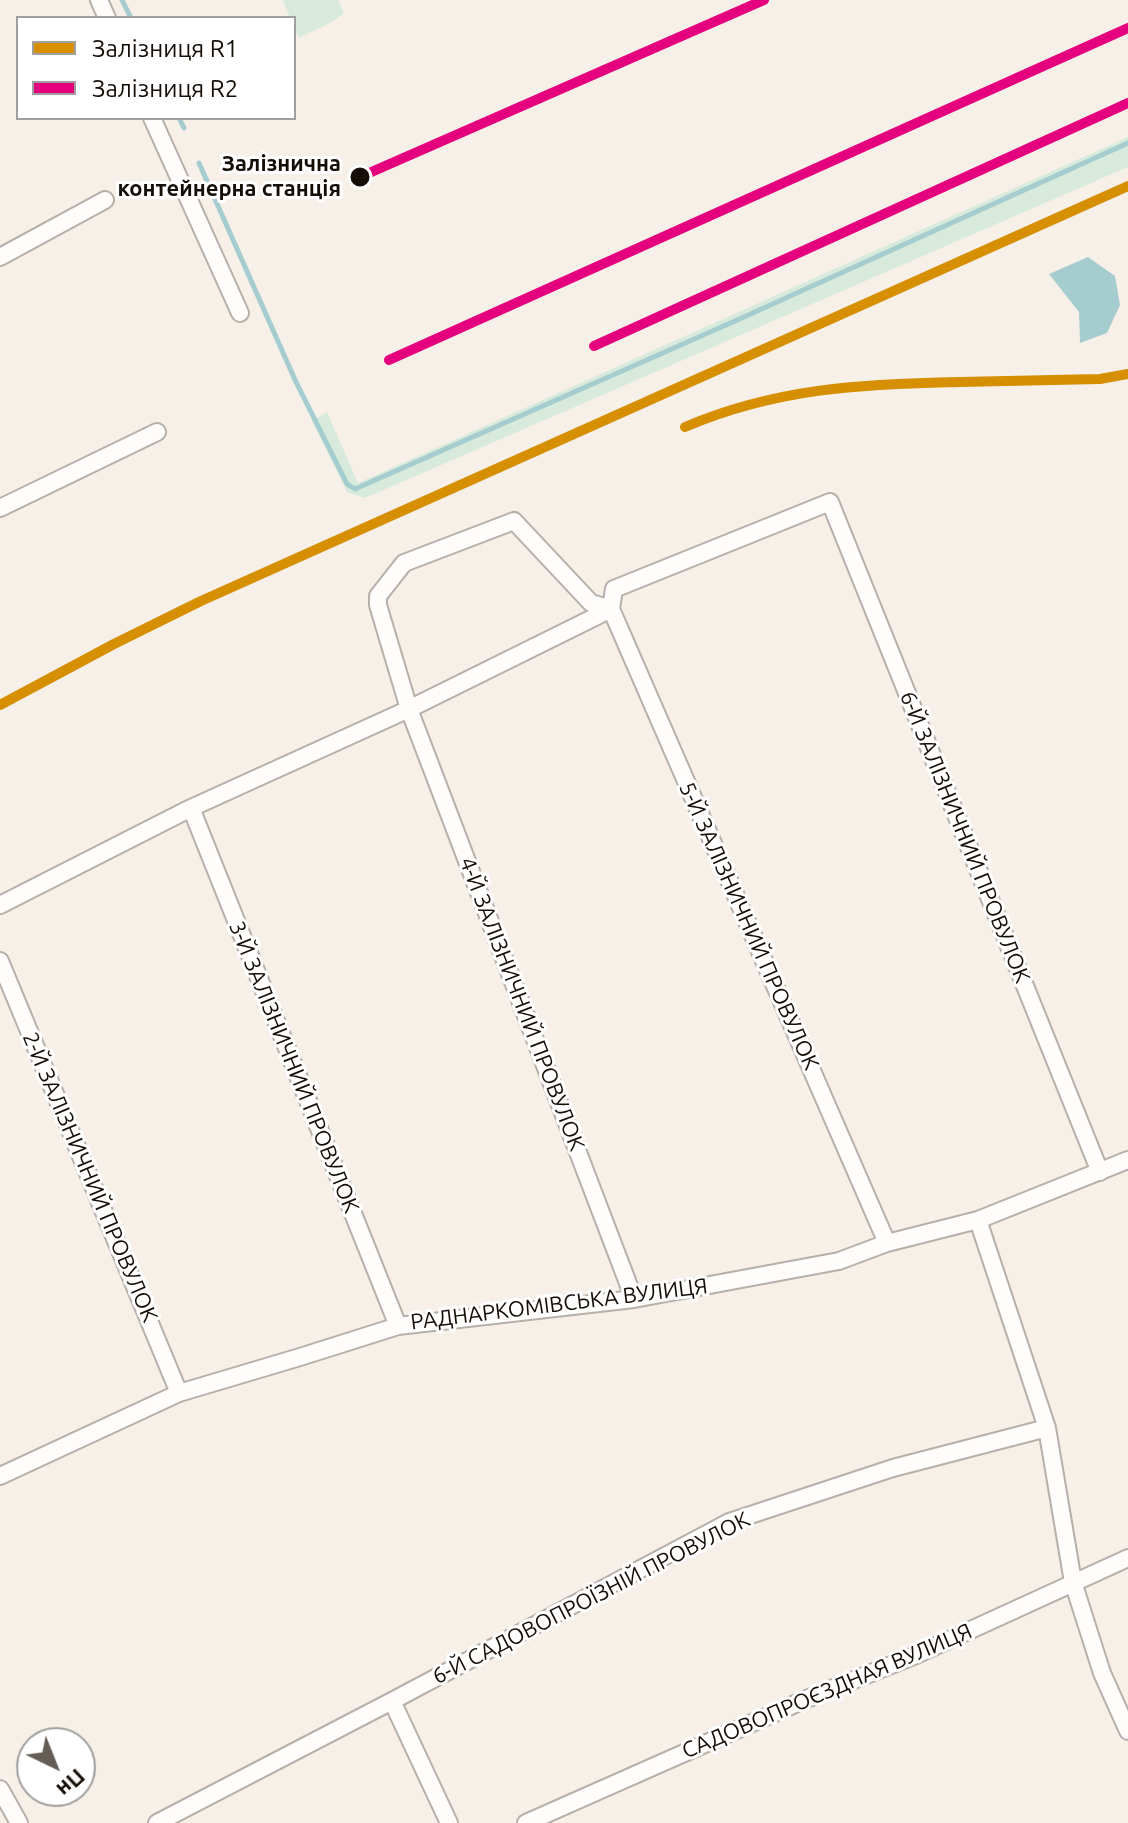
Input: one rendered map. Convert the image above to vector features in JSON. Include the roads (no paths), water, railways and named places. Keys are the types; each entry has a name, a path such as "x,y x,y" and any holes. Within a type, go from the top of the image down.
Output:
{"street":[{"path":"153,120 240,313"},
{"path":"0,257 105,200"},
{"path":"0,508 157,432"},
{"name":"6-Й ЗАЛІЗНИЧНИЙ ПРОВУЛОК","path":"611,609 614,589 830,502 1100,1172"},
{"name":"4-Й ЗАЛІЗНИЧНИЙ ПРОВУЛОК","path":"611,609 591,603 514,521 404,563 378,596 409,709 634,1299"},
{"path":"0,905 191,808 409,709 611,609"},
{"name":"5-Й ЗАЛІЗНИЧНИЙ ПРОВУЛОК","path":"611,609 887,1243"},
{"name":"3-Й ЗАЛІЗНИЧНИЙ ПРОВУЛОК","path":"191,808 398,1326"},
{"name":"2-Й ЗАЛІЗНИЧНИЙ ПРОВУЛОК","path":"0,961 179,1393"},
{"name":"РАДНАРКОМІВСЬКА ВУЛИЦЯ","path":"0,1476 179,1393 398,1326 634,1299 839,1261 887,1243 978,1220 1128,1160"},
{"path":"978,1220 1047,1428 1073,1582 1102,1673 1128,1731"},
{"name":"6-Й САДОВОПРОЇЗНІЙ ПРОВУЛОК","path":"157,1823 729,1522 893,1468 1047,1428"},
{"name":"САДОВОПРОЄЗДНАЯ ВУЛИЦЯ","path":"526,1823 804,1700 916,1655 1128,1558"},
{"path":"392,1701 449,1823"},
{"path":"0,1789 19,1823"}],"water":[{"path":"1088,257 1115,276 1120,305 1107,333 1080,343 1079,312 1049,274"}],"waterway":[{"path":"122,0 130,16"},
{"path":"180,120 184,128"},
{"path":"199,163 296,382 347,484 355,489 1128,143"}],"rail line":[{"name":"R2","path":"360,177 764,0"},
{"name":"R2","path":"389,360 1128,28"},
{"name":"R2","path":"594,346 1128,103"},
{"name":"R1","path":"0,705 201,601 1128,186"},
{"name":"R1","path":"685,427 753,404 820,391 924,383 1100,379 1128,374"}],"place":[{"name":"Залізнична контейнерна станція","path":"360,177"}]}
